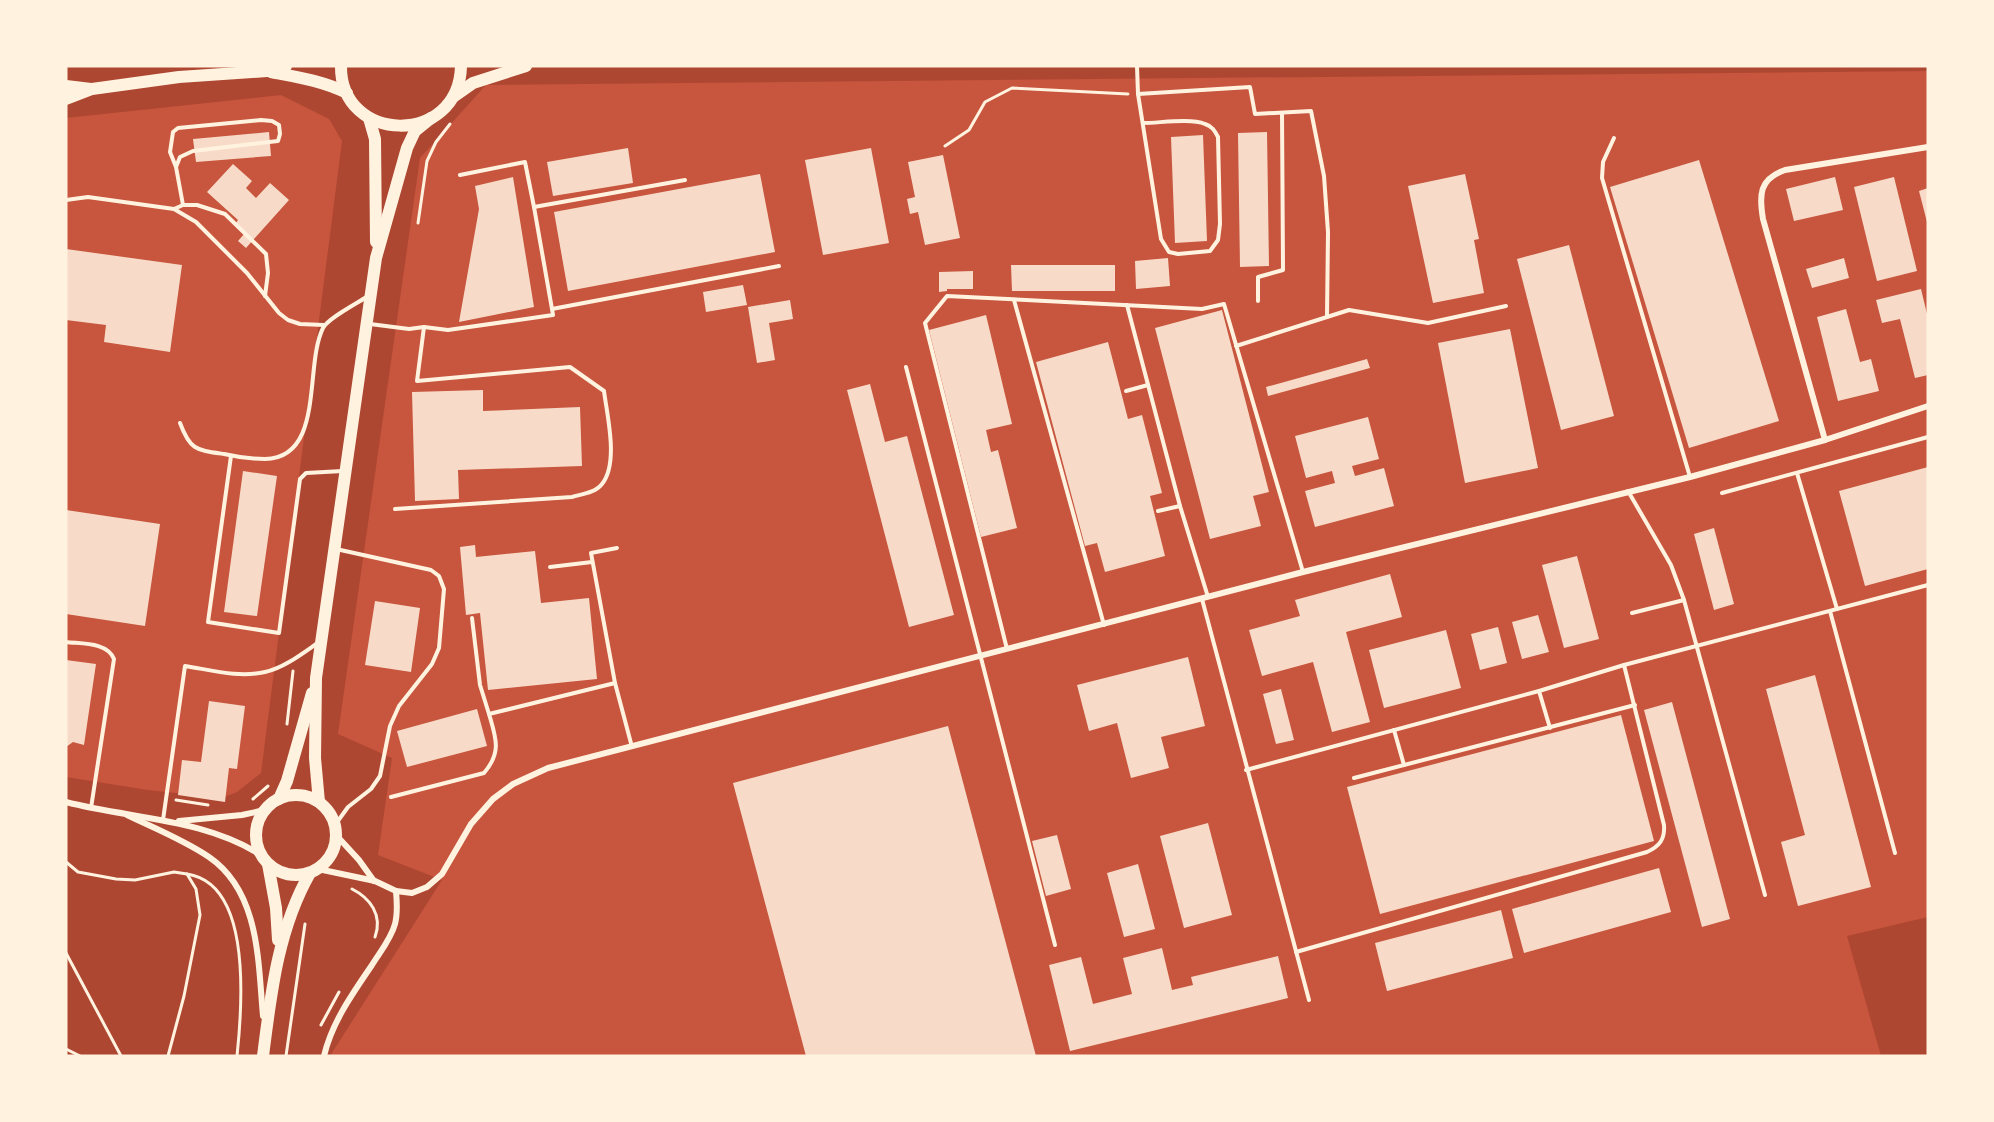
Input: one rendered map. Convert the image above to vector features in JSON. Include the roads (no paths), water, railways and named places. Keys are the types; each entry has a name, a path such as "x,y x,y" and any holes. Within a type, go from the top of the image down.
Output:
{"main road":[{"path":"66,99 92,89 179,77 267,71 286,66"},
{"path":"341,66 347,93 357,107 369,117 400,127 421,123 431,118"},
{"path":"279,799 287,781 316,678 376,258 407,148 415,131 446,106 452,98 460,79 461,66"},
{"path":"452,98 473,83 526,66"},
{"path":"267,71 303,78 347,93"},
{"path":"66,86 92,89"},
{"path":"369,117 375,139 376,258"},
{"path":"316,678 315,758 319,802"},
{"path":"263,1056 277,962 289,915 314,871 330,856 334,845 335,830 326,810 319,802 296,795 279,799 265,810 256,832 257,843 264,859 276,908 277,962"},
{"path":"264,859 278,871 289,875 314,871"}],"street":[{"path":"1825,440 1763,219 1762,192 1766,180 1773,174 1785,170 1928,147"},
{"path":"314,871 375,881 396,891 412,893 427,887 442,874 477,815 493,799 513,784 548,768 1303,572 1690,477 1825,440 1928,406"},
{"path":"66,802 127,815 174,821 242,815 265,810"},
{"path":"127,815 210,858 225,871 236,886 246,904 255,936 265,1036"},
{"path":"174,821 240,842 264,859"},
{"path":"335,830 375,881"},
{"path":"324,1056 333,1030 346,1005 385,945 395,925 396,891"}],"lane":[{"path":"1137,66 1138,94 1161,239 1169,252 1178,254 1210,251 1218,240 1220,224 1218,137 1206,124 1143,123"},
{"path":"1138,94 1250,87 1255,114 1311,111 1324,176 1328,232 1327,317"},
{"path":"1258,301 1258,277 1283,270 1282,113"},
{"path":"176,167 180,157 193,151 278,141 279,125 272,121 261,120 178,128 173,132 170,152 176,167 183,206"},
{"path":"1614,138 1603,162 1602,178 1690,477"},
{"path":"366,323 448,330 553,315 525,162 459,175"},
{"path":"534,207 685,180"},
{"path":"66,200 88,197 174,209 196,222 247,273 265,297 288,320 300,324 324,325 371,294"},
{"path":"174,209 197,205 225,214 266,255 268,273 265,297"},
{"path":"552,309 779,266"},
{"path":"1007,649 925,323 947,296 1202,309 1224,304 1303,572"},
{"path":"1014,300 1104,625"},
{"path":"1127,305 1205,598 1246,770 1310,1000"},
{"path":"1236,346 1349,310 1428,323 1506,306"},
{"path":"180,423 192,447 207,452 266,459 284,456 297,445 305,430 316,347 324,325"},
{"path":"395,509 572,497 590,492 603,483 611,456 604,391 570,367 417,381 424,327"},
{"path":"906,367 1055,945"},
{"path":"1126,391 1148,385"},
{"path":"1722,493 1928,437"},
{"path":"231,456 208,622 279,633 300,479 306,473 346,471"},
{"path":"1797,472 1837,609"},
{"path":"1628,491 1671,565 1684,600 1765,895"},
{"path":"1158,511 1180,506"},
{"path":"335,548 431,570 439,576 444,589 439,648 432,664 399,706 390,726 380,776 371,789 348,807 335,830"},
{"path":"617,548 591,553 615,683 632,747"},
{"path":"550,567 592,562"},
{"path":"1246,770 1539,691 1624,665 1928,585"},
{"path":"1632,614 1684,600"},
{"path":"1830,611 1895,853"},
{"path":"391,797 484,773 489,766 497,743 480,685 472,618"},
{"path":"163,820 185,666 244,675 267,672 295,658 322,640"},
{"path":"66,642 99,646 109,651 114,659 91,808"},
{"path":"1296,952 1647,852 1659,845 1665,833 1664,825 1624,665"},
{"path":"489,714 615,683"},
{"path":"1539,691 1550,728"},
{"path":"1354,778 1635,705"},
{"path":"1394,730 1404,765"}]}
